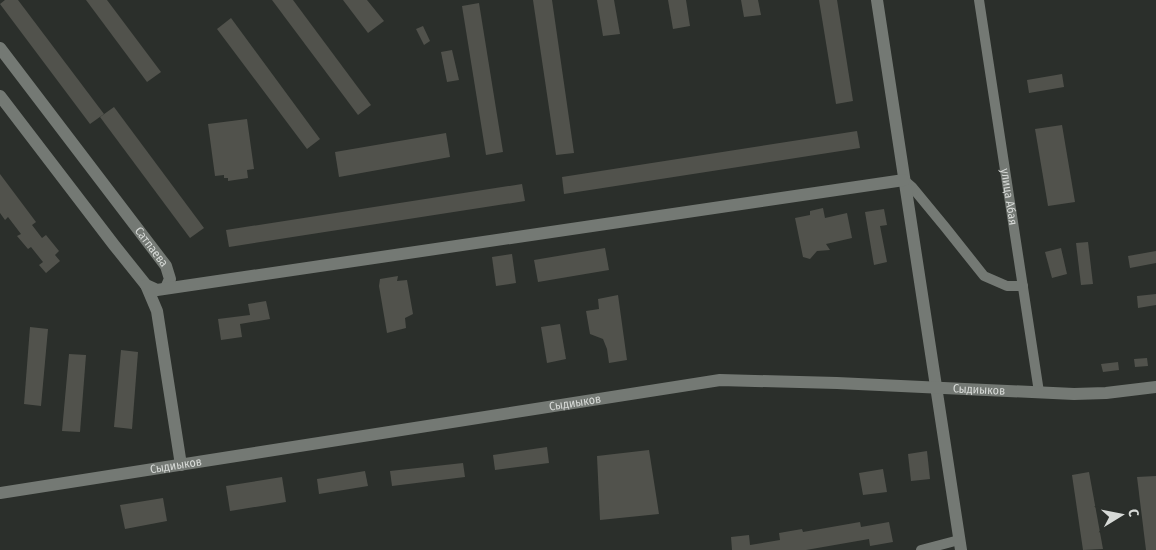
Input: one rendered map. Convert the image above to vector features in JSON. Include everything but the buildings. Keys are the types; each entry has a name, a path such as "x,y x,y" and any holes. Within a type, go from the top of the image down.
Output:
{"street":[{"path":"877,0 960,545 920,550"},
{"name":"улица Абая","path":"979,0 1038,392"},
{"name":"Сатпаева","path":"0,48 166,266 170,278 164,289 157,311"},
{"path":"0,96 114,245 151,289 194,285 904,180 912,187 984,276 1007,286 1022,286"},
{"path":"166,266 177,278 194,285"},
{"path":"146,285 157,311 181,465"},
{"name":"Сыдиыков","path":"0,493 720,380 1038,392 1106,393 1156,387"}]}
